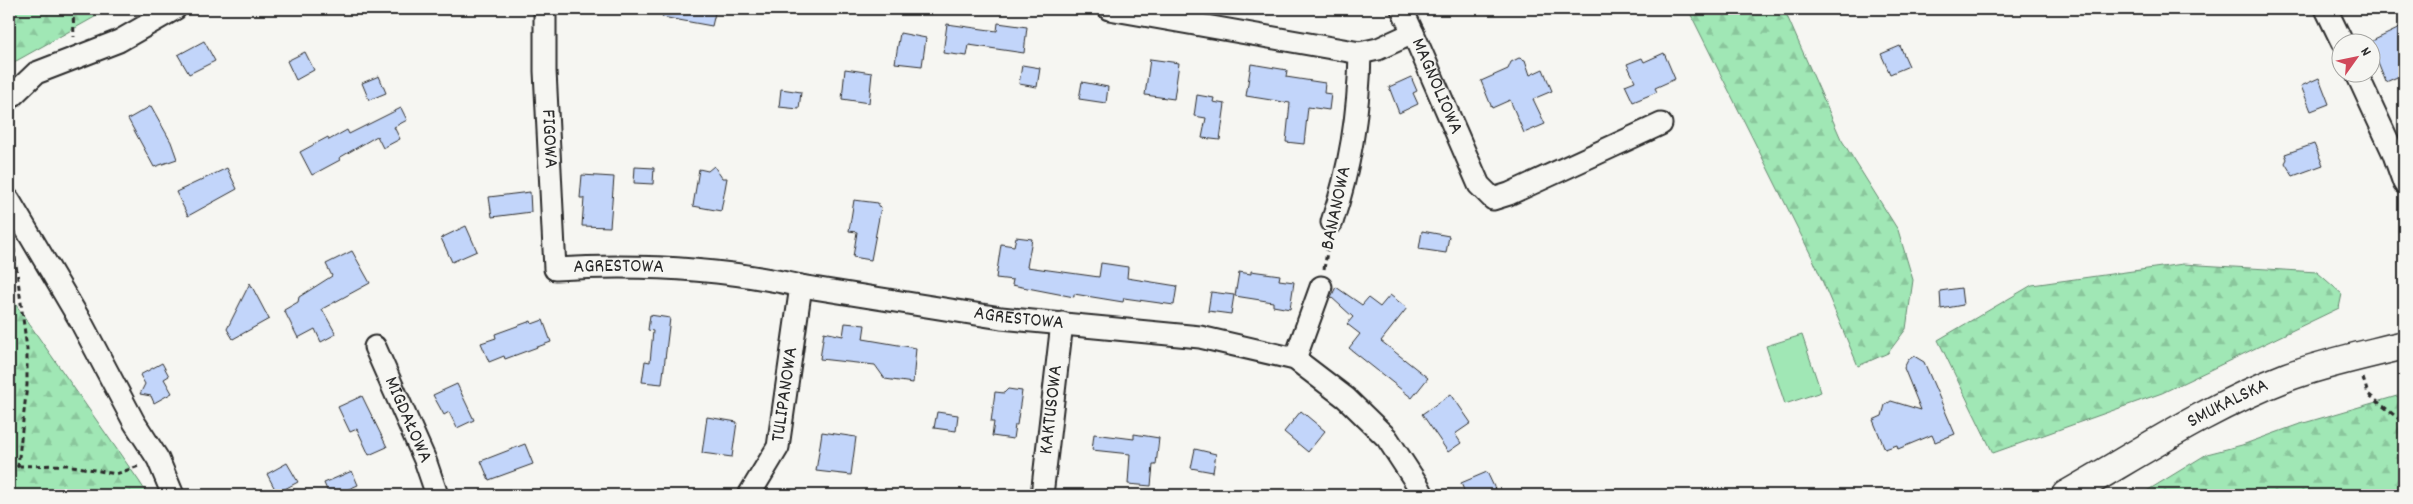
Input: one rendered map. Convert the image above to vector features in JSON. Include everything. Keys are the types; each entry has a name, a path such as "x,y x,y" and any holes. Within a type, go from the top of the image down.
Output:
{"street":[{"path":"9,99 36,73 119,41 176,9"},
{"name":"FIGOWA","path":"545,9 545,71 555,269"},
{"name":"MAGNOLIOWA","path":"1109,9 1360,53 1378,49 1413,33 1479,185 1493,199 1509,194 1661,124"},
{"path":"1402,9 1413,33"},
{"path":"2326,9 2337,32"},
{"name":"BANANOWA","path":"1332,222 1340,199 1360,86 1360,53"},
{"path":"2361,82 2393,152 2404,183"},
{"path":"9,200 82,322 134,422 158,459 173,495"},
{"name":"AGRESTOWA","path":"555,269 678,268 770,279 801,286 1001,318 1200,336 1295,360 1346,398 1387,438 1419,487 1422,495"},
{"name":"TULIPANOWA","path":"749,495 778,447 801,286"},
{"path":"1295,360 1321,287"},
{"name":"KAKTUSOWA","path":"1042,495 1062,324"},
{"name":"SMUKALSKA","path":"2066,495 2183,427 2243,396 2287,377 2357,356 2404,345"},
{"name":"MIGDAŁOWA","path":"375,347 426,460 437,495"}],"path":[{"path":"73,9 75,58"},
{"name":"BANANOWA","path":"1321,287 1332,222"},
{"path":"14,246 27,349 27,385 18,466"},
{"path":"2357,356 2368,394 2404,423"},
{"path":"9,472 18,466 67,465 116,474 158,459"}],"green space":[{"path":"9,9 109,9 9,65"},
{"path":"1688,9 1784,9 1841,139 1898,230 1913,280 1906,329 1888,353 1858,366 1813,259"},
{"path":"2183,264 2317,272 2342,294 2339,308 2162,393 1993,453 1938,340 2032,285"},
{"path":"9,295 139,481 148,495 9,495"},
{"path":"1802,335 1821,392 1785,404 1766,346"},
{"path":"2397,396 2404,399 2404,495 2140,495 2207,454 2242,445 2297,425"}],"building":[{"path":"663,9 716,9 712,26 662,17"},
{"path":"998,23 1027,27 1024,53 969,45 967,56 943,53 947,24 997,31"},
{"path":"2404,26 2404,74 2386,82 2380,67 2380,37"},
{"path":"900,33 926,38 922,66 895,63"},
{"path":"204,41 215,61 189,74 178,55"},
{"path":"1900,46 1909,66 1890,74 1881,54"},
{"path":"305,52 314,70 296,80 287,61"},
{"path":"1664,53 1675,79 1655,88 1657,92 1633,102 1625,85 1635,81 1627,64 1642,58 1644,62"},
{"path":"1519,58 1525,60 1530,75 1543,69 1552,91 1533,99 1545,124 1524,133 1510,100 1492,108 1481,81 1508,69 1511,62"},
{"path":"1150,59 1179,63 1174,99 1145,95"},
{"path":"1251,64 1287,70 1286,77 1325,83 1324,93 1331,94 1329,110 1308,107 1304,144 1286,142 1290,103 1246,96"},
{"path":"1022,65 1040,68 1037,87 1019,84"},
{"path":"845,69 872,73 869,103 842,99"},
{"path":"379,76 386,93 369,100 362,83"},
{"path":"1411,77 1417,91 1413,93 1418,104 1399,113 1389,87"},
{"path":"2319,78 2329,104 2311,111 2301,86"},
{"path":"1082,82 1108,87 1106,103 1079,99"},
{"path":"781,89 801,92 799,109 779,107"},
{"path":"1197,95 1214,98 1213,102 1225,104 1220,140 1202,138 1206,118 1194,116"},
{"path":"151,106 171,142 177,159 154,167 128,119"},
{"path":"401,108 407,120 394,127 400,139 383,148 377,136 339,158 340,160 312,175 300,152 328,137 329,140 347,130 349,134"},
{"path":"2314,144 2323,165 2293,176 2285,163 2287,159 2285,154"},
{"path":"714,166 722,178 727,178 721,211 693,206 699,169 708,171"},
{"path":"635,167 654,168 653,184 634,183"},
{"path":"227,168 237,189 188,216 176,192"},
{"path":"582,175 614,177 610,227 582,226 584,198 580,198"},
{"path":"530,192 531,212 492,217 489,197"},
{"path":"854,200 878,203 878,206 881,207 871,260 853,257 857,232 849,231"},
{"path":"466,226 477,251 452,262 441,238"},
{"path":"1422,231 1449,236 1446,253 1419,249"},
{"path":"1016,237 1032,239 1027,267 1099,277 1101,263 1128,267 1127,278 1177,286 1174,305 1124,298 1123,302 1074,294 1074,297 1012,285 1013,280 996,278 1001,244 1014,246"},
{"path":"352,251 370,283 322,309 336,334 321,342 315,329 298,338 284,310 298,302 299,297 332,276 326,264"},
{"path":"1251,271 1280,275 1279,280 1294,282 1290,309 1273,306 1273,302 1235,296 1239,272 1251,274"},
{"path":"250,283 269,319 233,339 227,329"},
{"path":"1336,287 1362,305 1368,298 1380,307 1390,295 1407,308 1381,341 1428,378 1412,398 1349,348 1360,334 1347,324 1353,317 1331,297"},
{"path":"1961,288 1963,305 1941,309 1940,291"},
{"path":"1211,292 1234,295 1231,314 1208,311"},
{"path":"650,315 670,318 662,384 642,382 645,361 650,362 653,331 648,330"},
{"path":"543,320 551,342 505,359 504,356 489,362 481,343 496,338 495,334 531,321 532,324"},
{"path":"845,323 865,325 863,339 916,348 913,383 885,379 875,365 820,359 824,332 843,336"},
{"path":"1914,356 1924,362 1955,434 1935,442 1932,435 1898,449 1897,445 1885,449 1873,420 1882,416 1885,405 1891,401 1921,410 1904,368 1908,360"},
{"path":"162,363 169,376 164,379 172,393 154,403 151,396 140,394 145,384 140,375"},
{"path":"457,384 474,420 457,428 449,412 444,415 433,395"},
{"path":"1008,389 1022,391 1013,439 992,436 994,422 991,422 995,392 1004,393"},
{"path":"1451,394 1471,423 1455,434 1461,443 1448,452 1422,414"},
{"path":"362,396 387,447 369,455 357,429 350,432 338,407"},
{"path":"1301,411 1325,431 1308,452 1284,432"},
{"path":"937,412 958,415 956,431 934,428"},
{"path":"707,417 737,422 732,457 702,453"},
{"path":"822,432 856,437 851,475 816,471"},
{"path":"1094,434 1134,439 1134,434 1159,438 1151,486 1128,484 1130,454 1092,450"},
{"path":"525,444 533,464 489,480 481,461"},
{"path":"1195,449 1216,454 1213,472 1191,468"},
{"path":"287,463 298,482 277,493 267,474"},
{"path":"352,471 358,485 335,495 329,495 324,483"},
{"path":"1487,472 1495,489 1481,495 1466,495 1461,483"}]}
